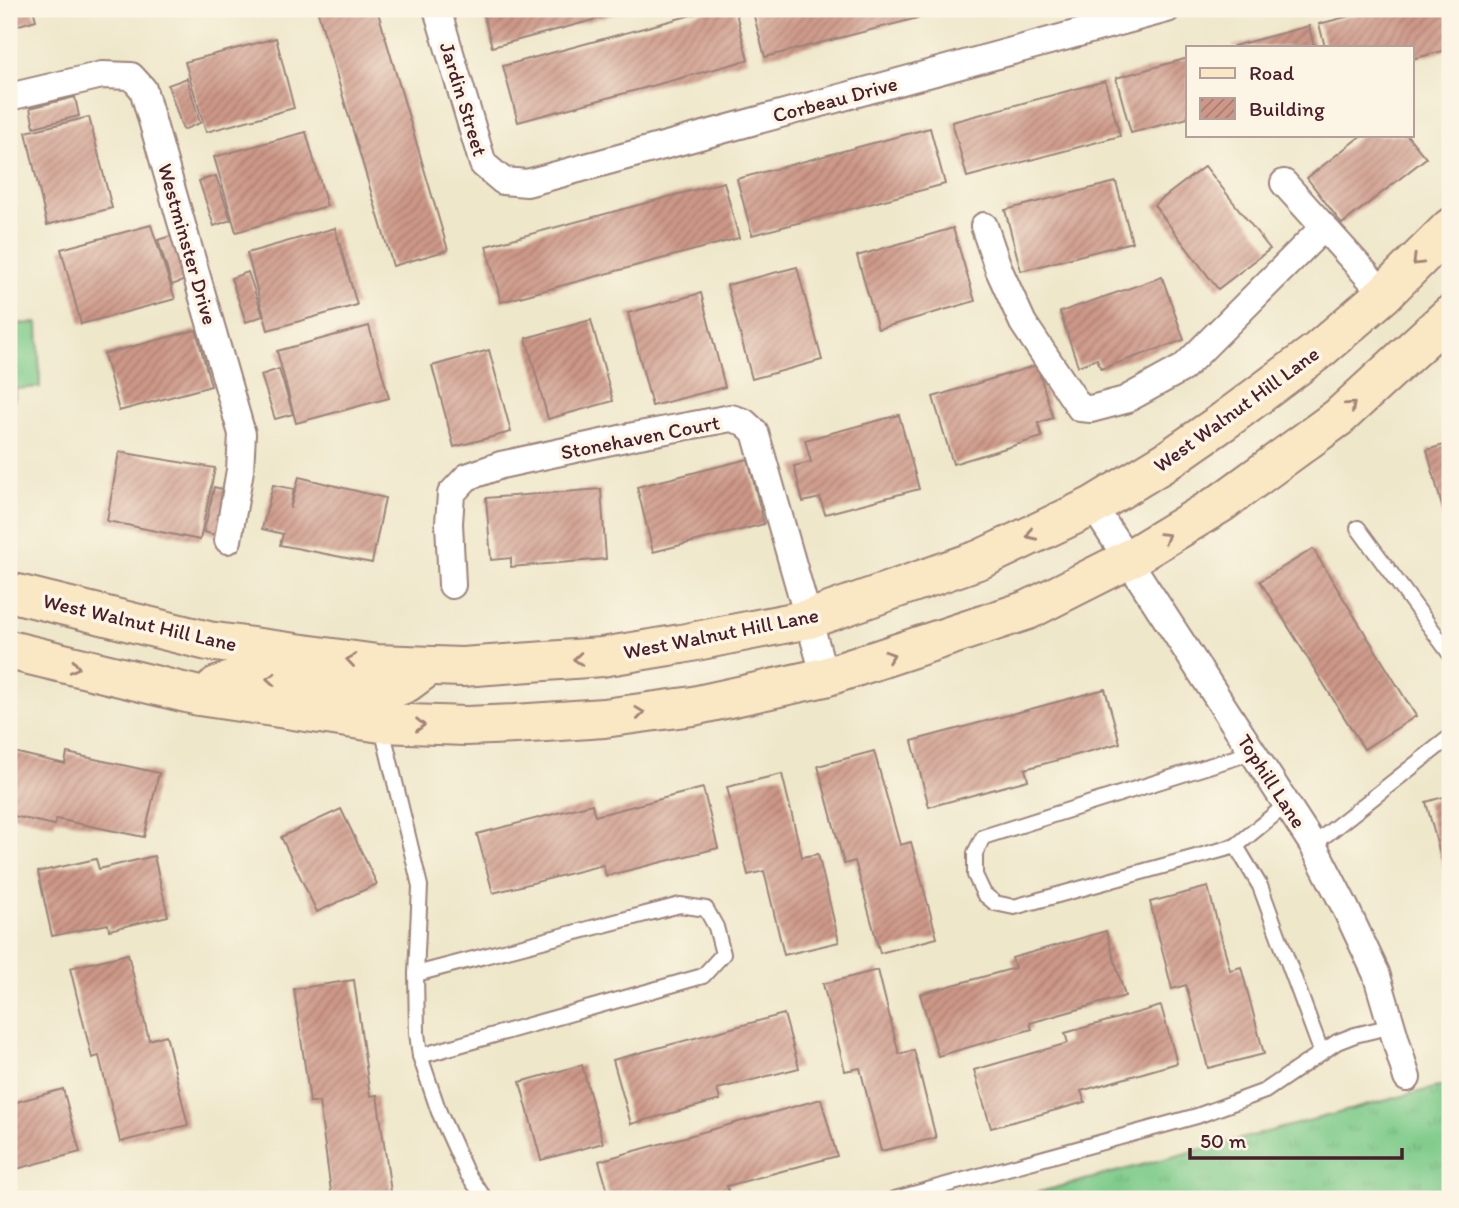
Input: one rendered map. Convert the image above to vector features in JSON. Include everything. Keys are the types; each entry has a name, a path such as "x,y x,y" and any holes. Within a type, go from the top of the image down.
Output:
{"main road":[{"name":"West Walnut Hill Lane","path":"9,593 208,641 377,664 429,666 462,667 602,657 808,619 981,559 1093,506 1165,462 1319,350 1384,294 1450,228"},
{"path":"9,650 208,698 381,723 466,726 604,718 693,706 825,677 1028,610 1129,559 1221,503 1339,417 1450,316"},
{"path":"208,698 215,687 246,678 316,684 355,692 383,692 406,683 429,666"}],"street":[{"name":"Jardin Street","path":"437,9 483,164 503,181"},
{"name":"Corbeau Drive","path":"503,181 527,183 1167,9"},
{"name":"Westminster Drive","path":"9,97 102,75 131,76 143,89 242,434 240,470 228,540"},
{"path":"1284,183 1384,294"},
{"path":"984,226 999,270 1023,323 1080,408 1091,409 1125,400 1183,368 1324,228"},
{"name":"Stonehaven Court","path":"452,585 449,523 451,494 467,477 501,465 731,418 744,422 755,432 825,677"},
{"name":"Tophill Lane","path":"1093,506 1313,845 1376,972 1406,1079"}],"lane":[{"path":"1358,528 1450,654"},
{"path":"381,723 420,886 416,974 420,1056 439,1112 466,1172 485,1199"},
{"path":"1313,845 1450,737"},
{"path":"1253,752 983,837 975,853 975,875 984,894 995,903 1014,907 1236,846 1287,804"},
{"path":"1236,846 1260,886 1321,1051"},
{"path":"416,974 680,905 706,908 716,927 723,954 703,976 420,1056"},
{"path":"895,1199 1197,1116 1265,1091 1336,1042 1392,1026"}],"green space":[{"path":"38,323 40,387 15,389 15,397 9,411 10,324"},
{"path":"1450,1084 1450,1199 1013,1199 1395,1098"}],"building":[{"path":"9,9 33,9 36,20 9,28"},
{"path":"317,9 377,9 448,250 393,266"},
{"path":"482,9 631,9 631,10 492,47"},
{"path":"714,9 735,9 748,60 518,122 503,66"},
{"path":"752,9 948,9 949,10 765,57"},
{"path":"1377,9 1450,9 1450,49 1414,58 1414,46 1325,46 1319,24"},
{"path":"1309,26 1314,46 1233,46"},
{"path":"276,38 294,108 206,132 185,62"},
{"path":"1186,59 1186,119 1131,133 1116,78"},
{"path":"187,78 200,123 183,130 168,85"},
{"path":"1105,81 1120,136 967,177 952,122"},
{"path":"75,97 79,116 34,127 30,108"},
{"path":"89,117 112,208 47,225 26,132"},
{"path":"930,128 945,184 752,235 737,179"},
{"path":"306,132 327,206 236,232 214,157"},
{"path":"1361,136 1408,136 1426,158 1342,224 1307,178"},
{"path":"1205,166 1270,249 1218,289 1154,205"},
{"path":"216,176 231,220 214,226 199,181"},
{"path":"724,182 739,238 501,302 486,246"},
{"path":"1116,182 1132,242 1021,271 1005,210"},
{"path":"151,225 175,299 81,324 61,249"},
{"path":"335,228 357,305 268,330 247,253"},
{"path":"953,228 975,301 878,329 857,256"},
{"path":"177,234 191,278 172,285 158,240"},
{"path":"797,267 822,360 752,379 727,285"},
{"path":"248,272 263,316 246,322 231,278"},
{"path":"11,277 12,331 9,331"},
{"path":"1162,277 1184,340 1101,369 1097,359 1078,366 1060,312"},
{"path":"701,293 725,387 652,406 628,313"},
{"path":"591,320 613,401 548,419 526,338"},
{"path":"369,326 389,398 296,423 277,351"},
{"path":"196,330 211,386 119,411 104,354"},
{"path":"489,350 511,432 454,447 432,366"},
{"path":"1037,365 1053,418 1038,423 1042,437 953,464 933,397"},
{"path":"279,369 293,414 275,419 261,375"},
{"path":"899,415 919,489 825,514 820,498 803,502 794,466 811,462 805,440"},
{"path":"1450,443 1450,533 1449,533 1427,450"},
{"path":"119,452 215,468 200,540 107,521"},
{"path":"748,459 764,524 653,552 637,487"},
{"path":"299,477 385,498 372,563 280,545 283,534 262,529 273,485 294,489 290,509"},
{"path":"214,487 233,492 223,537 204,532"},
{"path":"601,489 606,559 511,567 511,558 491,560 486,498"},
{"path":"1313,549 1416,716 1364,749 1260,581"},
{"path":"1105,689 1120,743 1025,769 1028,780 929,807 912,741"},
{"path":"9,751 65,764 67,753 159,773 144,837 56,819 54,825 9,815"},
{"path":"874,751 900,845 911,842 937,938 880,953 855,861 844,864 818,766"},
{"path":"782,774 802,857 818,854 839,942 784,955 764,871 748,875 727,787"},
{"path":"703,788 718,848 606,876 603,865 493,893 477,834 592,804 595,816"},
{"path":"1450,795 1450,888 1449,888 1426,802"},
{"path":"341,809 377,884 317,912 281,837"},
{"path":"154,856 168,916 109,930 108,924 52,936 38,872 96,859 99,869"},
{"path":"1208,887 1230,970 1241,967 1264,1054 1208,1068 1186,985 1172,989 1150,902"},
{"path":"1106,931 1125,996 1030,1023 1032,1029 938,1056 920,994 1015,968 1012,958"},
{"path":"128,954 149,1040 166,1035 188,1125 120,1142 99,1056 92,1058 70,968"},
{"path":"878,970 899,1054 914,1050 936,1138 881,1151 860,1068 845,1071 823,984"},
{"path":"354,980 370,1096 377,1095 392,1199 332,1199 319,1102 310,1102 294,989"},
{"path":"1161,1006 1177,1063 1081,1091 1085,1102 991,1128 974,1070 1068,1043 1065,1033"},
{"path":"784,1014 799,1068 717,1089 720,1100 631,1124 613,1060"},
{"path":"582,1065 603,1143 541,1160 520,1082"},
{"path":"63,1089 80,1152 9,1171 9,1104"},
{"path":"821,1099 837,1156 727,1186 730,1197 723,1199 610,1199 599,1161"}]}
